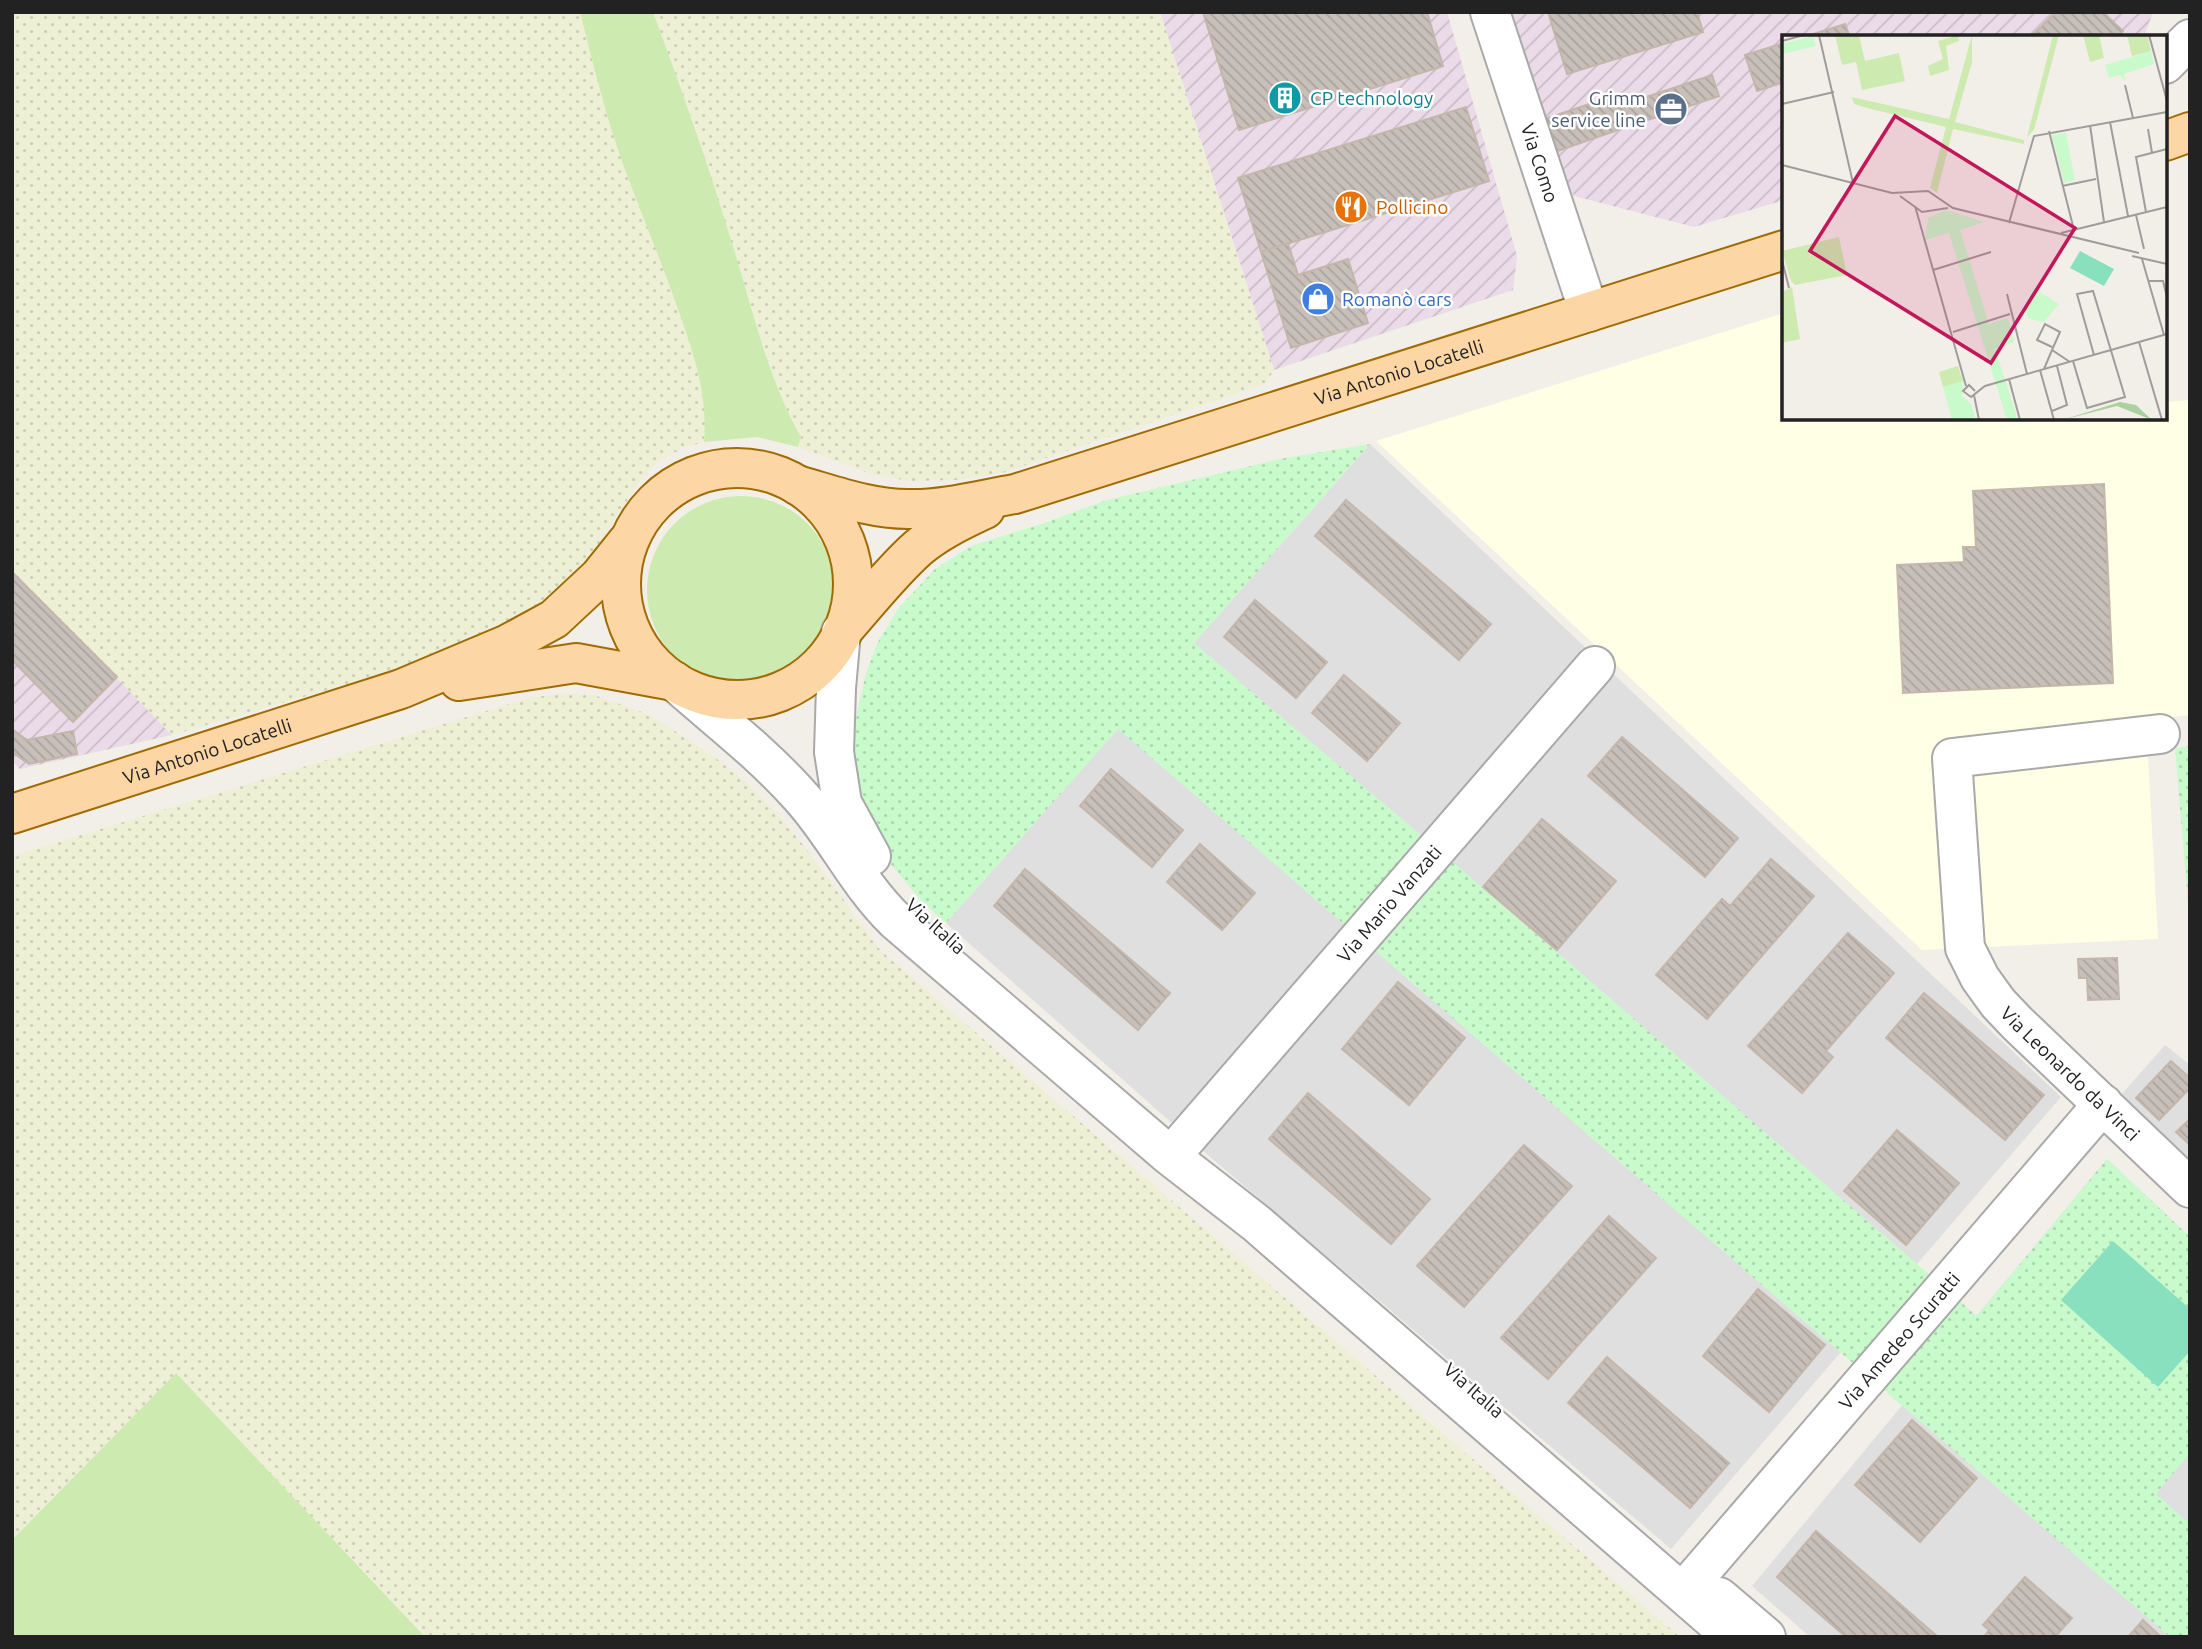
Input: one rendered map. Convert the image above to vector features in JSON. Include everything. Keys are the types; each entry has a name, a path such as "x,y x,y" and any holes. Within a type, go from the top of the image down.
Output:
{"main road":[{"path":"2167,115 2190,109"},
{"path":"2167,140 2190,132"},
{"name":"Via Antonio Locatelli","path":"797,485 875,506 908,509 946,506 1015,494 1782,251"},
{"path":"727,468 754,469 774,474 797,485 828,512 846,545 851,565 849,610 842,632 830,652 810,673 785,689 765,695 743,699 718,698 674,681 647,657 637,642 627,621 621,597 621,575 630,538 642,517 659,498 678,484 705,472 727,468"},
{"name":"Via Antonio Locatelli","path":"842,632 897,568 920,546 948,527 1015,494"},
{"name":"Via Antonio Locatelli","path":"12,814 401,689 508,644 554,619 599,577 630,538"},
{"name":"Via Antonio Locatelli","path":"401,689 576,663 674,681"}],"street":[{"name":"Via Como","path":"1490,12 1589,313"},
{"path":"2167,62 2190,38"},
{"name":"Via Italia","path":"842,632 836,688 834,752 842,803 865,849 892,887 1183,1142 1267,1211 1652,1543 1766,1637"},
{"name":"Via Mario Vanzati","path":"1183,1142 1595,666"},
{"name":"Via Italia","path":"674,681 788,782 835,841 876,901 895,920 1170,1156 1256,1223 1733,1637"},
{"name":"Via Leonardo da Vinci","path":"2160,734 1952,758 1965,948 1980,978 1998,1003 2190,1188"},
{"name":"Via Italia","path":"1071,1071 1102,1089 1152,1130 1173,1142 1183,1142"},
{"name":"Via Amedeo Scuratti","path":"1695,1578 2103,1104"},
{"name":"Via Italia","path":"1183,1142 1188,1158 1201,1172 1241,1203 1256,1223"},
{"path":"1604,1524 1627,1534 1670,1570 1695,1578 1703,1595 1745,1637"}],"shaded area":[{"path":"12,12 580,12 596,75 694,353 704,393 704,442 683,448 659,461 640,481 592,554 568,581 538,608 452,654 172,735 12,570"},
{"path":"653,12 1160,12 1274,370 1265,384 1002,473 957,480 910,481 874,475 798,447 801,437 771,370 696,130"},
{"path":"1160,12 1447,12 1517,256 1513,290 1274,370"},
{"path":"1510,12 2153,12 2145,35 1782,35 1782,201 1694,227 1574,196 1552,153"},
{"path":"1782,314 1782,420 2167,420 2167,402 2190,400 2190,715 2146,720 2158,939 1922,950 1376,441"},
{"path":"1370,444 2061,1097 1671,1549 1209,1156 946,923"},
{"path":"12,570 172,735 20,769 12,761"},
{"path":"567,693 594,695 648,714 709,753 744,780 778,814 812,856 880,950 1680,1637 425,1637 176,1374 12,1540 12,856 529,698"},
{"path":"2165,1045 2190,1065 2190,1170 2115,1102"},
{"path":"2107,1159 2190,1237 2190,1637 1810,1637 1752,1586"}],"green space":[{"path":"580,12 653,12 713,183 769,366 801,437 798,447 757,437 704,442 704,408 695,360 617,148"},
{"path":"1370,444 1194,643 1453,862 1977,1316 2107,1159 2190,1237 2190,1453 2156,1494 2190,1524 2190,1637 2170,1637 1118,729 946,923 924,904 879,850 857,788 852,749 857,713 866,673 878,642 898,609 935,569 971,546 1107,500 1285,458"},
{"path":"741,496 777,504 793,512 807,524 819,538 827,554 835,590 827,626 819,642 807,656 793,668 777,676 741,684 705,676 689,668 675,656 663,642 655,626 647,590 655,554 663,538 675,524 689,512 705,504"},
{"path":"2190,746 2190,926 2175,748"},
{"path":"2113,1241 2190,1309 2190,1351 2158,1387 2061,1300"},
{"path":"176,1373 425,1637 12,1637 12,1540"}],"building":[{"name":"CP technology","path":"1203,12 1427,12 1443,66 1239,130"},
{"path":"1548,12 1697,12 1703,32 1567,74"},
{"path":"2056,12 2103,12 2123,31 2120,35 2031,35"},
{"path":"1845,24 1849,35 1810,35"},
{"path":"1782,44 1782,83 1757,91 1745,55"},
{"path":"1712,75 1719,96 1624,128 1616,107"},
{"path":"1613,96 1624,128 1552,153 1542,120"},
{"path":"1466,107 1489,181 1261,252 1238,178"},
{"name":"Romanò cars","path":"1288,243 1298,275 1348,259 1368,323 1291,348 1261,252"},
{"path":"2104,484 2113,683 1903,693 1897,565 1964,562 1963,547 1976,547 1973,491"},
{"path":"1346,500 1491,624 1459,660 1315,536"},
{"path":"12,572 117,677 73,722 12,660"},
{"path":"1255,600 1327,662 1296,698 1224,637"},
{"path":"1344,675 1400,723 1367,761 1312,713"},
{"path":"12,729 27,740 73,731 77,754 29,764 12,752"},
{"path":"1622,737 1738,838 1705,877 1588,776"},
{"path":"1111,769 1183,830 1152,867 1080,806"},
{"path":"1542,819 1616,881 1557,950 1483,887"},
{"path":"1200,844 1255,893 1222,930 1167,882"},
{"path":"1771,859 1814,896 1707,1019 1656,975 1722,899 1730,906"},
{"path":"1025,869 1170,993 1138,1030 994,906"},
{"path":"1848,933 1894,973 1826,1051 1833,1057 1802,1093 1748,1046"},
{"path":"2117,958 2119,999 2088,1000 2087,978 2079,978 2078,959"},
{"path":"1398,982 1465,1038 1409,1105 1342,1049"},
{"path":"1924,993 2044,1095 2005,1140 1886,1038"},
{"path":"2171,1061 2190,1078 2190,1088 2159,1120 2136,1098"},
{"path":"1308,1093 1430,1199 1391,1244 1269,1139"},
{"path":"2190,1119 2190,1145 2176,1132"},
{"path":"1897,1130 1959,1183 1906,1245 1844,1191"},
{"path":"1524,1145 1572,1186 1464,1307 1417,1266"},
{"path":"1609,1216 1656,1258 1548,1379 1501,1338"},
{"path":"1758,1289 1825,1345 1769,1412 1703,1356"},
{"path":"1607,1357 1729,1463 1690,1508 1568,1403"},
{"path":"1912,1420 1977,1478 1920,1542 1855,1485"},
{"path":"1816,1531 1938,1637 1846,1637 1777,1577"},
{"path":"2025,1577 2072,1618 2055,1637 1984,1637 1989,1630 1983,1625"},
{"path":"2143,1620 2161,1637 2128,1637"}],"place":[{"name":"CP technology","path":"1285,98"},
{"name":"Grimm service line","path":"1671,109"},
{"name":"Pollicino","path":"1351,207"},
{"name":"Romanò cars","path":"1318,299"}]}
